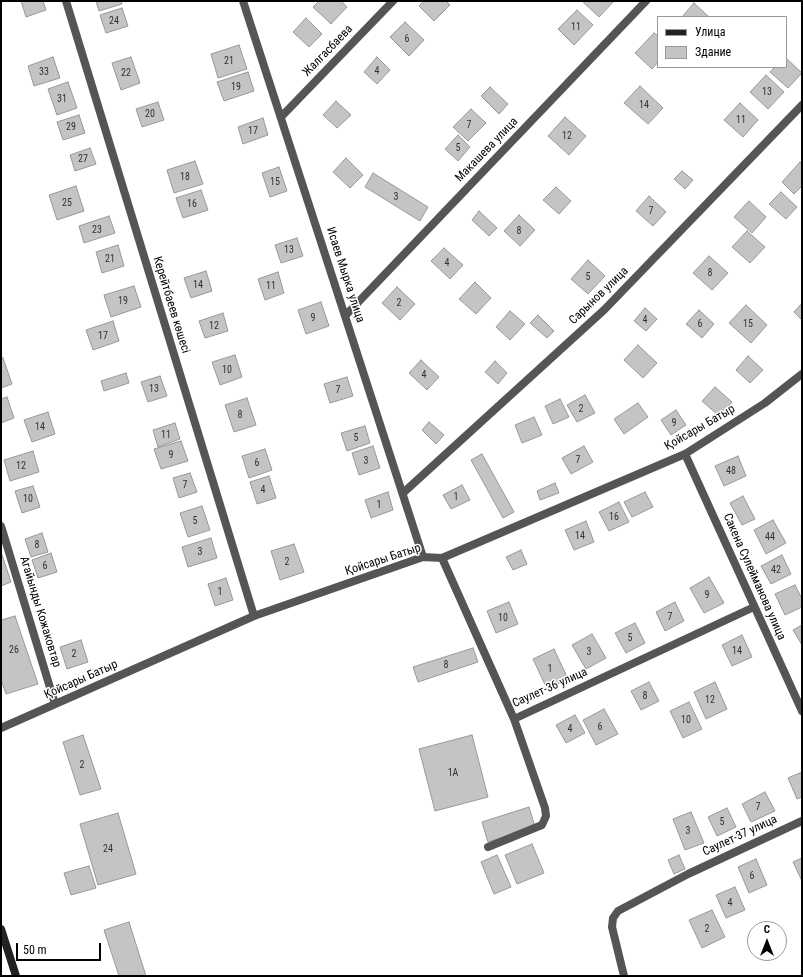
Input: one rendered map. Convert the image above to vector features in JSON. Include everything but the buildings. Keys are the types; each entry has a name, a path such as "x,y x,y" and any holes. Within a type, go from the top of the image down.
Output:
{"main road":[{"path":"1,929 16,976"}],"street":[{"name":"Керейтбаеев көшесі","path":"66,1 254,616"},
{"name":"Исаев Мырка улица","path":"243,1 424,557"},
{"name":"Жалгасбаева","path":"281,117 393,1"},
{"name":"Макашева улица","path":"345,316 646,1"},
{"name":"Сарынов улица","path":"403,493 604,310 802,105"},
{"name":"Қойсары Батыр","path":"1,728 254,616 424,557 442,558 685,454 765,404 802,374"},
{"name":"Сакена Сулейманова улица","path":"685,454 802,711"},
{"name":"Агайынды Кожаковтар","path":"1,526 55,704"},
{"name":"Саулет-36 улица","path":"442,558 514,719 754,607"},
{"path":"488,847 542,825 546,816 545,808 514,719"},
{"name":"Саулет-37 улица","path":"624,976 612,927 613,918 618,910 688,874 802,821"}]}
